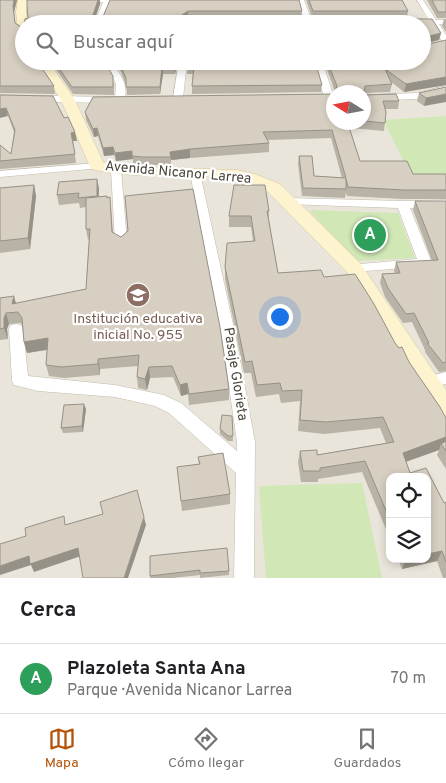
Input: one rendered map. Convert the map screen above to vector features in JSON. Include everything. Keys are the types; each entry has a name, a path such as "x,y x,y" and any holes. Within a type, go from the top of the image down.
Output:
{"main road":[{"path":"22,15 24,0"},
{"path":"48,70 68,100 106,168"},
{"name":"Avenida Nicanor Larrea","path":"106,168 250,177 274,188 354,268 437,380 446,410"}],"street":[{"path":"77,0 134,0"},
{"path":"101,15 107,0"},
{"path":"180,0 198,0"},
{"path":"189,15 190,0"},
{"path":"302,0 307,15"},
{"path":"420,0 430,15"},
{"path":"431,16 443,43"},
{"path":"431,22 446,22"},
{"path":"0,98 125,100 121,80 113,70"},
{"path":"178,98 182,70"},
{"path":"320,70 326,93"},
{"path":"371,98 416,96 446,89"},
{"path":"0,174 106,168 121,242"},
{"name":"Pasaje Glorieta","path":"195,173 229,338 246,442 244,578"},
{"path":"289,202 404,205 446,204"},
{"path":"354,268 425,263 404,205"},
{"path":"16,329 20,381 38,385 116,391 158,400 175,408 246,470"}],"shaded area":[{"path":"0,0 446,0 446,578 0,578"}],"green space":[{"path":"446,116 446,181 414,182 383,120"},
{"path":"309,210 398,213 415,258 356,261"},
{"path":"362,483 382,578 266,578 259,486"}],"building":[{"path":"0,0 14,0 15,70 43,70 54,86 0,86"},
{"path":"27,0 98,0 93,15 28,15"},
{"path":"110,0 299,0 302,11 188,11 182,15 104,15"},
{"path":"309,0 402,0 408,11 313,11"},
{"path":"432,0 446,0 446,12 438,12"},
{"path":"431,19 432,19 441,33 431,36"},
{"path":"446,40 446,77 406,84 386,70 431,70 431,43"},
{"path":"60,70 109,70 113,76 113,87 72,87"},
{"path":"122,70 162,70 160,87 126,87 126,78"},
{"path":"194,70 318,70 322,85 192,86"},
{"path":"331,70 385,70 392,84 337,85"},
{"path":"446,87 446,94 426,98 419,93"},
{"path":"326,94 326,130 332,130 263,132 269,143 190,149 170,152 171,157 132,156 132,151 115,153 113,147 103,148 97,128 93,129 85,112 93,97"},
{"path":"396,94 399,101 383,101 386,112 385,123 371,122 371,95"},
{"path":"0,95 53,96 64,118 68,117 75,132 71,133 75,154 0,161 0,145 11,154 15,130 6,108 0,109"},
{"path":"332,130 350,130 360,161 407,161 413,174 446,174 446,190 348,187 346,179 346,189 303,188 299,156 312,156 314,176 346,178"},
{"path":"97,179 97,196 78,198 79,193 57,195 59,182"},
{"path":"34,185 28,238 0,241 0,188"},
{"path":"234,185 265,185 269,211 267,211 278,273 321,270 324,277 355,274 395,343 399,348 402,347 409,362 446,418 446,437 403,453 410,473 386,473 386,511 365,461 320,468 320,471 303,471 300,451 317,450 317,455 394,442 383,417 326,422 300,420 302,390 282,391 280,383 257,385 252,361 245,362 225,267 227,243 255,241 251,216 229,216"},
{"path":"193,189 220,327 229,389 189,394 187,383 180,385 172,366 149,367 145,379 137,377 139,355 98,359 98,364 61,367 46,365 48,338 24,342 22,318 18,312 6,313 4,328 0,329 0,298 14,296 12,304 86,289 90,229 86,229 86,198 110,197 112,232 121,237 128,231 125,196"},
{"path":"415,201 446,201 446,362 443,363 427,343 429,343 414,313 406,314 388,288 382,274 400,273 396,262 438,260"},
{"path":"84,404 82,426 61,428 64,405"},
{"path":"222,415 232,416 233,436 228,436 220,429"},
{"path":"446,441 446,451 441,444"},
{"path":"223,453 230,494 181,501 177,467 200,464 198,457"},
{"path":"426,468 429,473 410,473"},
{"path":"431,478 444,503 446,502 446,562 442,551 431,553"},
{"path":"137,490 144,517 124,578 83,578 78,548 30,564 29,556 0,566 0,544 26,536 25,528 64,516 65,525 103,514 100,502"},
{"path":"227,548 229,571 200,573 200,570 150,576 150,556"}],"place":[{"name":"Plazoleta Santa Ana","path":"370,235"},
{"name":"Institución educativa inicial No. 955","path":"138,295"}]}
